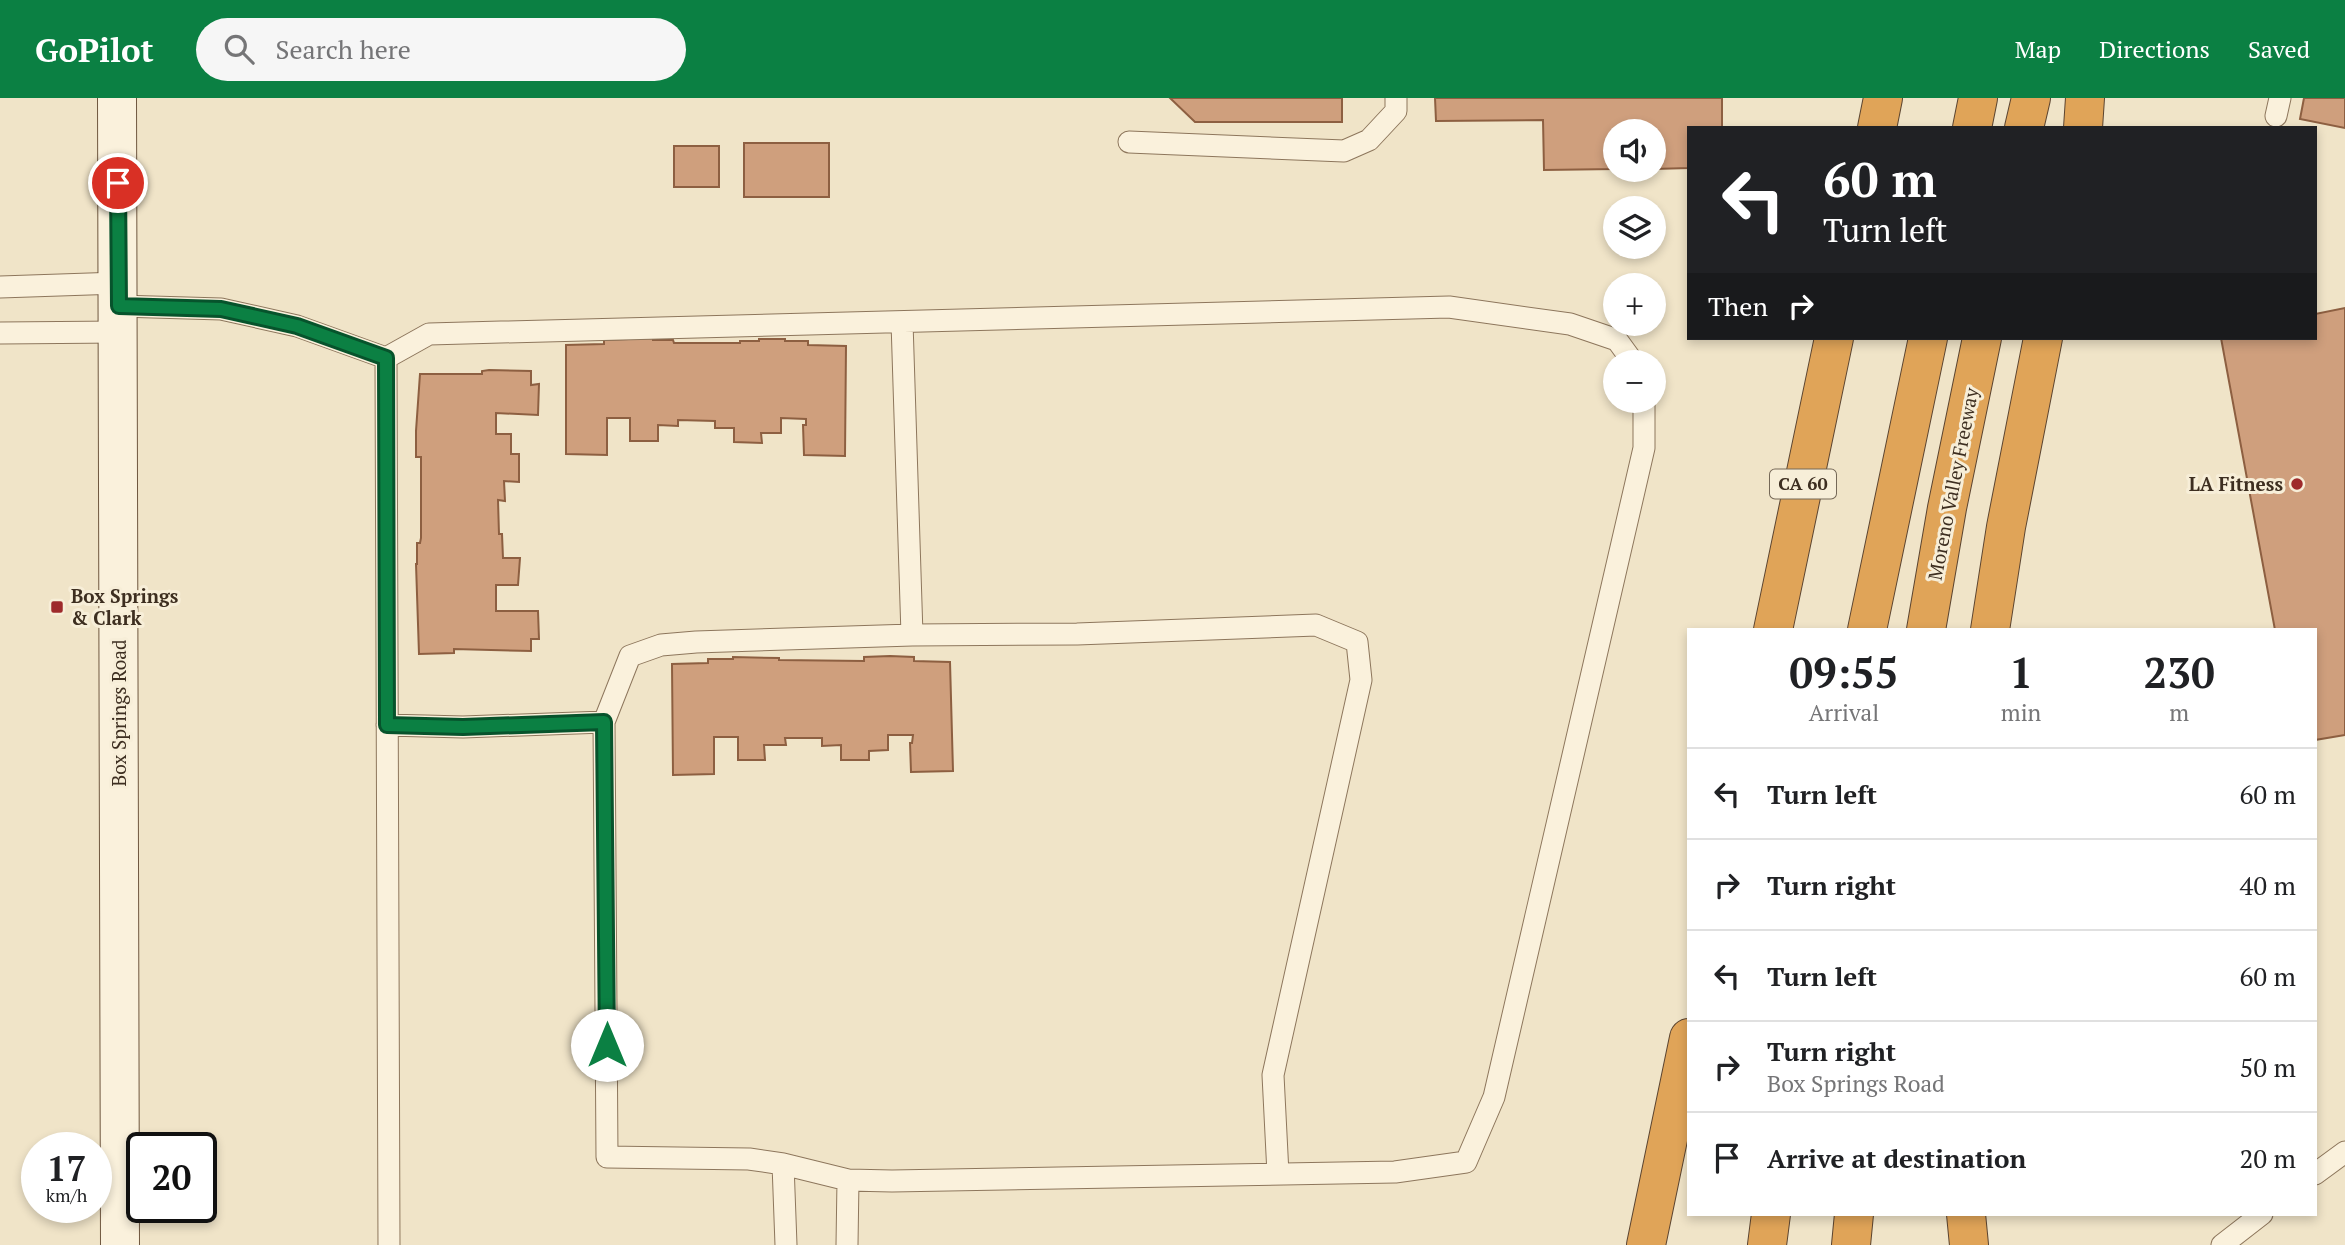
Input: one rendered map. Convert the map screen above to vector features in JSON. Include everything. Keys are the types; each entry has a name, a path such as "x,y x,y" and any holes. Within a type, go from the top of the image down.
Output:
{"highway":[{"path":"1877,126 1883,98"},
{"path":"1972,126 1978,98"},
{"path":"2024,126 2031,98"},
{"path":"2083,126 2085,98"},
{"name":"CA 60","path":"1773,628 1833,340"},
{"path":"1867,628 1928,340"},
{"name":"Moreno Valley Freeway","path":"1926,628 1947,508 1982,340"},
{"path":"1990,628 2006,527 2043,340"},
{"path":"1646,1245 1687,1048"},
{"path":"1672,1245 1687,1072"},
{"path":"1768,1245 1771,1216"},
{"path":"1852,1245 1854,1216"},
{"path":"1966,1216 1969,1245"}],"main road":[{"name":"Box Springs Road","path":"117,98 120,1245"}],"lane":[{"path":"1129,142 1344,151 1369,140 1395,111 1396,98"},
{"path":"0,287 119,307 221,309 297,326 386,358 429,334 1449,307 1570,324 1617,340 1624,350"},
{"path":"0,333 119,307"},
{"path":"902,322 912,635"},
{"path":"386,358 389,1245"},
{"path":"1278,1174 1273,1075 1361,680 1357,642 1316,625 1077,634 912,635 696,642 661,645 630,656 604,722 607,1157 749,1159 783,1164 848,1180 1278,1174 1395,1172 1466,1162 1494,1097 1644,448 1644,413"},
{"path":"387,725 463,727 604,722"},
{"path":"2317,1173 2345,1152"},
{"path":"783,1164 786,1245"},
{"path":"847,1245 848,1180"},
{"path":"2222,1245 2259,1216"}],"building":[{"path":"1170,98 1342,98 1342,122 1195,122"},
{"path":"1435,98 1722,98 1722,126 1687,126 1687,168 1666,169 1666,119 1603,119 1603,169 1544,170 1543,120 1436,121"},
{"path":"2304,98 2345,98 2345,128 2300,119"},
{"path":"744,143 829,143 829,197 744,197"},
{"path":"674,146 719,146 719,187 674,187"},
{"name":"LA Fitness","path":"2345,308 2345,735 2317,740 2317,628 2275,628 2221,340 2317,340 2317,314"},
{"path":"653,338 673,340 674,343 740,343 759,339 785,339 808,341 808,345 846,346 845,456 804,455 803,425 806,425 806,419 781,418 781,433 761,433 762,443 734,442 734,428 715,428 715,421 678,420 678,426 658,425 658,441 630,441 630,418 607,418 607,455 566,454 566,345"},
{"path":"482,371 531,371 531,385 539,384 538,415 496,413 496,434 511,434 511,454 519,454 519,482 504,481 505,501 498,500 499,534 502,534 503,558 520,558 518,585 496,585 496,611 538,611 539,639 531,639 531,651 454,649 454,653 419,654 416,564 417,543 420,543 421,538 421,457 416,457 416,431 420,374 482,374"},
{"path":"733,657 864,661 864,657 914,657 914,661 950,662 953,771 911,772 910,743 913,735 888,735 888,750 869,751 869,760 841,760 841,745 822,746 822,738 785,738 786,745 764,745 765,760 738,760 738,737 714,737 714,774 673,775 672,664 708,663 708,659"}],"place":[{"name":"LA Fitness","path":"2297,484"},
{"name":"Box Springs & Clark","path":"57,607"}],"route":[{"path":"118,183 119,306 221,309 297,326 386,358 387,725 463,727 604,722 607,1045"}]}
